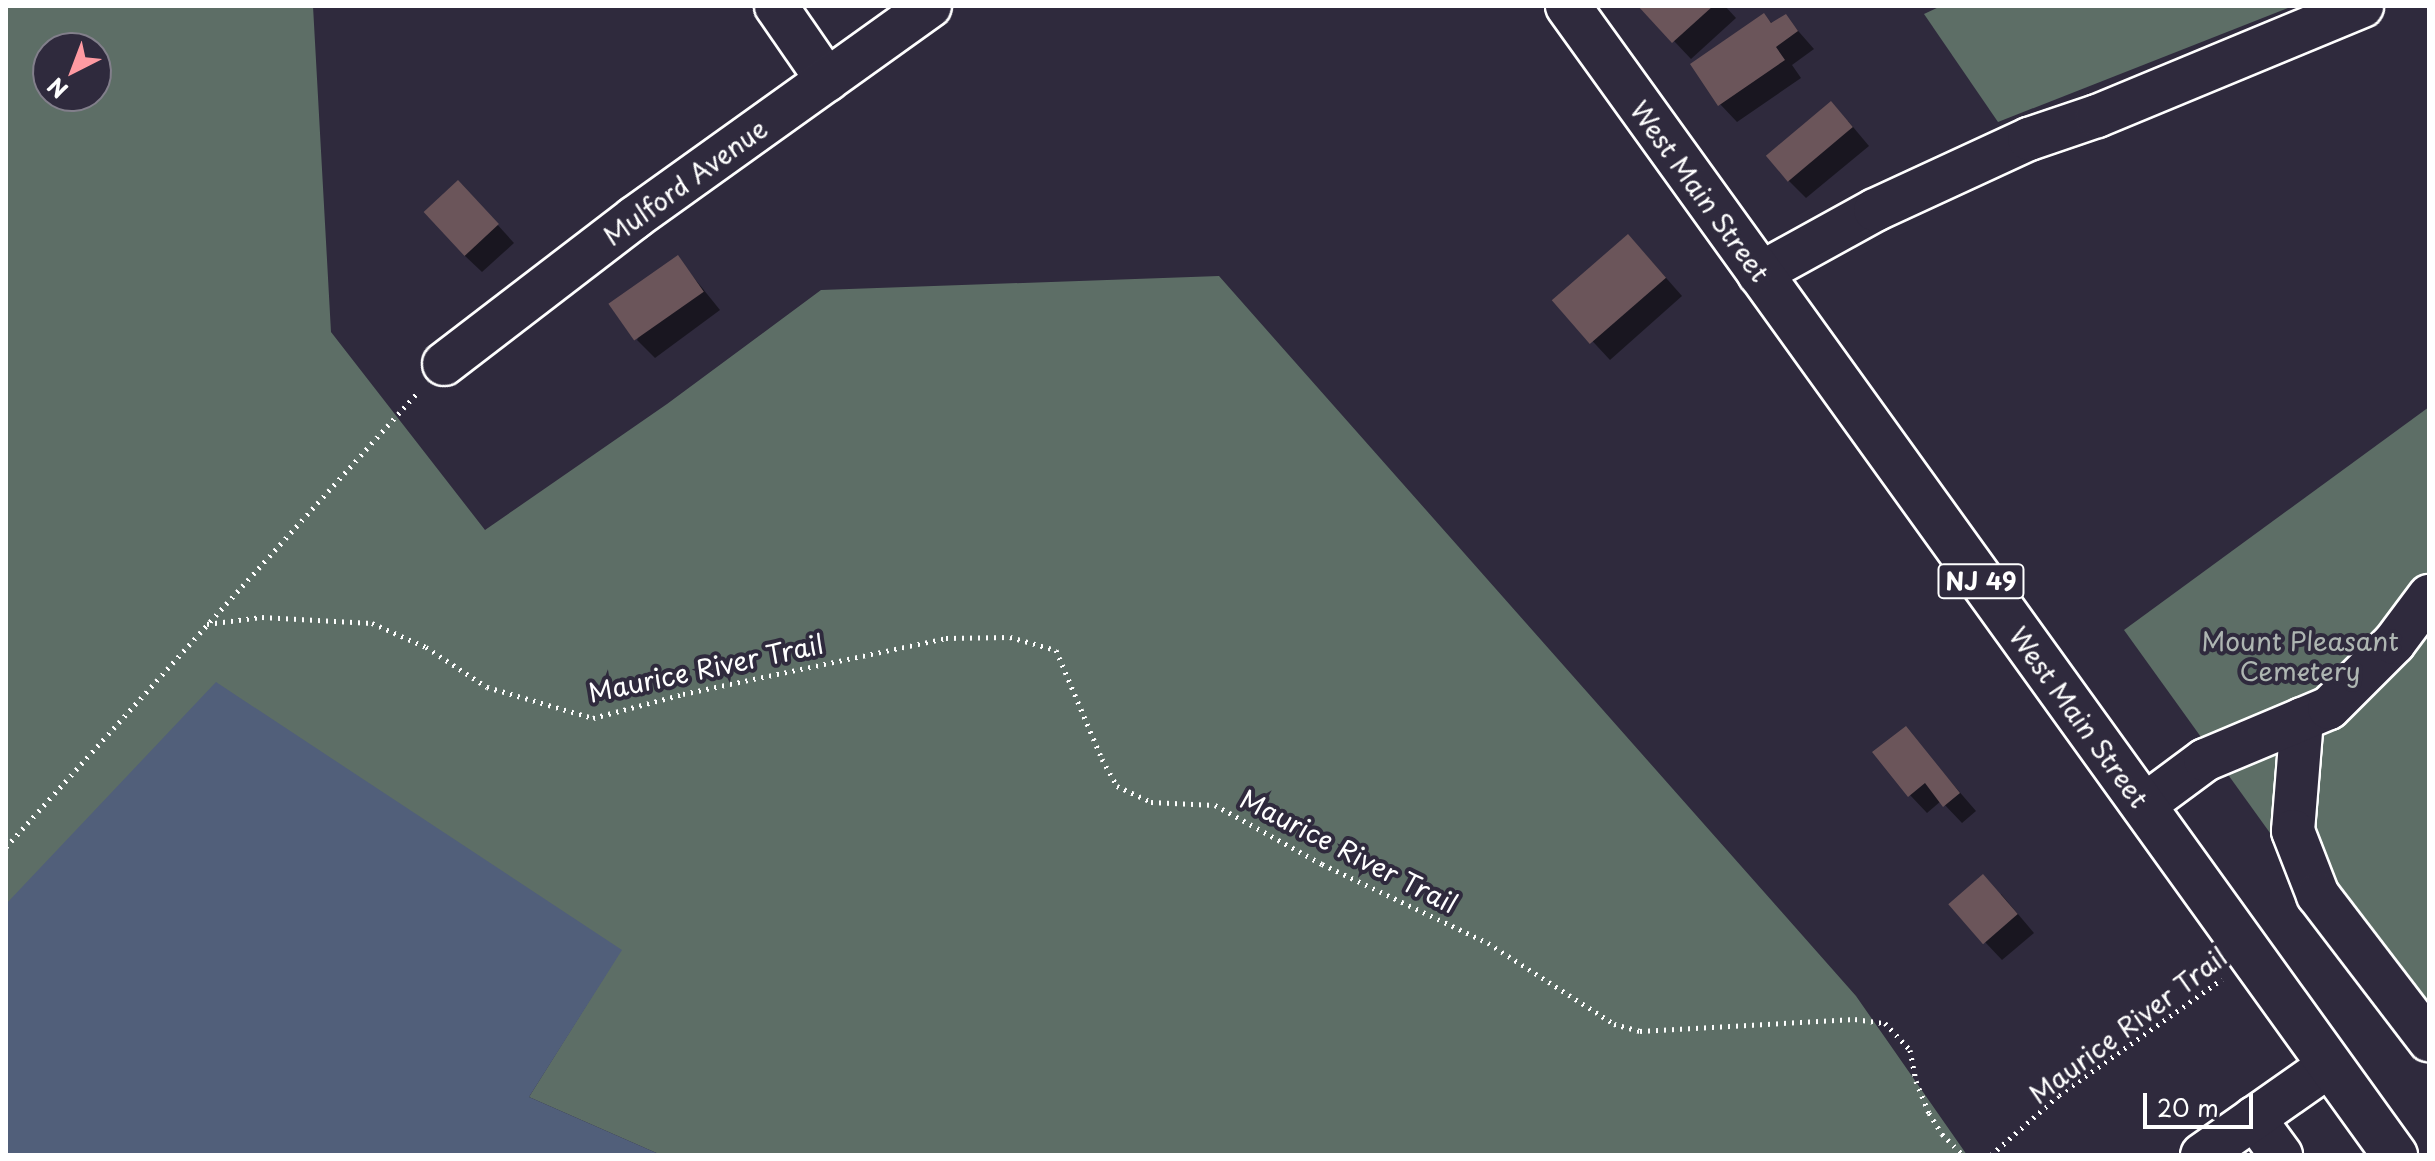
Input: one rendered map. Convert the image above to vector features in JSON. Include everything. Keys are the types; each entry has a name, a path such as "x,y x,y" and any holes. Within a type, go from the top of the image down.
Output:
{"highway":[{"name":"West Main Street","path":"1568,6 2395,1155"}],"street":[{"path":"776,6 827,80"},
{"name":"Mulford Avenue","path":"444,364 634,218 930,6"},
{"path":"1759,274 1875,210 2029,139 2097,116 2362,6"},
{"path":"2143,806 2205,760 2329,708 2394,643 2429,596"},
{"path":"2302,719 2293,831 2318,895 2429,1040"},
{"path":"2379,977 2429,998"},
{"path":"2202,1155 2330,1065"},
{"path":"2254,1118 2281,1155"}],"path":[{"path":"6,847 444,364"},
{"name":"Maurice River Trail","path":"207,624 262,617 372,623 426,647 487,687 593,718 683,694 946,638 1010,637 1056,650 1117,786 1151,802 1215,805 1322,864 1488,943 1614,1024 1640,1031 1855,1019 1885,1023 1910,1050 1916,1081 1929,1113 1942,1134 1963,1155"},
{"name":"Maurice River Trail","path":"1991,1155 2059,1095 2252,958"}],"green space":[{"path":"6,6 313,6 331,332 485,530 667,404 821,290 1219,276 1856,996 1967,1155 661,1155 529,1097 621,950 6,904"},
{"path":"1941,6 2293,6 1998,122 1924,14"},
{"name":"Mount Pleasant Cemetery","path":"2429,407 2429,1054 2124,630"}],"water":[{"path":"216,682 622,950 529,1097 661,1155 6,1155 6,904"}],"building":[{"path":"1638,6 1713,6 1672,43"},
{"path":"1764,13 1771,23 1786,14 1798,31 1776,47 1785,60 1718,106 1690,64"},
{"path":"1831,101 1853,127 1788,182 1766,156"},
{"path":"458,180 499,224 465,256 424,212"},
{"path":"1628,234 1666,278 1590,344 1552,300"},
{"path":"678,255 704,292 634,341 608,304"},
{"path":"1906,726 1960,793 1943,807 1925,783 1908,797 1872,752"},
{"path":"1983,874 2018,914 1983,944 1948,904"}]}
